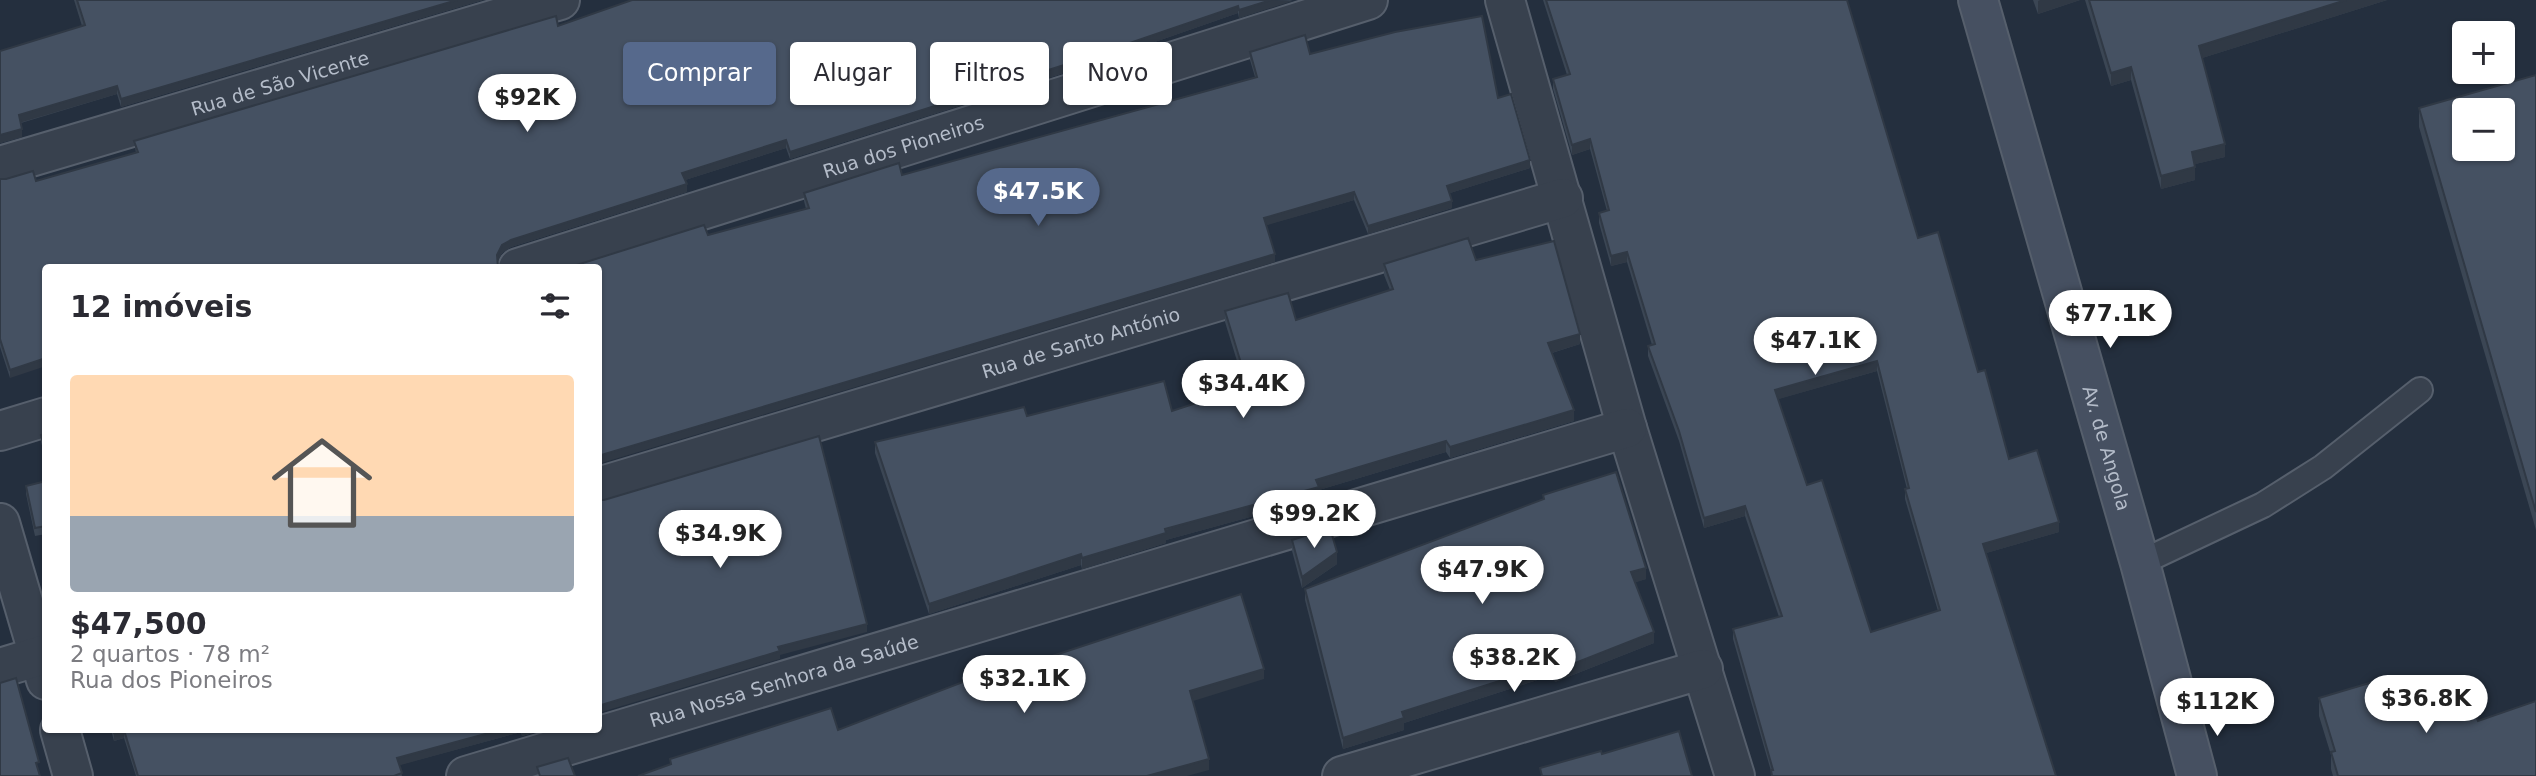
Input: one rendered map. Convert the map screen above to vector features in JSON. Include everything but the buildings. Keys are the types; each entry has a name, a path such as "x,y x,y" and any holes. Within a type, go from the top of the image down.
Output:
{"main road":[{"name":"Av. de Angola","path":"1978,0 2140,563 2197,776"}],"street":[{"name":"Rua de São Vicente","path":"0,166 560,0"},
{"name":"Rua dos Pioneiros","path":"532,264 1368,0"},
{"path":"1505,0 1627,428 1735,776"},
{"name":"Rua de Santo António","path":"602,487 1563,198"},
{"path":"0,431 42,418"},
{"name":"Rua Nossa Senhora da Saúde","path":"466,776 1627,428"},
{"path":"0,523 42,660"},
{"path":"0,668 42,663"},
{"path":"1342,776 1703,668"},
{"path":"61,733 73,776"}],"lane":[{"path":"2140,563 2263,505 2323,467 2420,390"}]}
